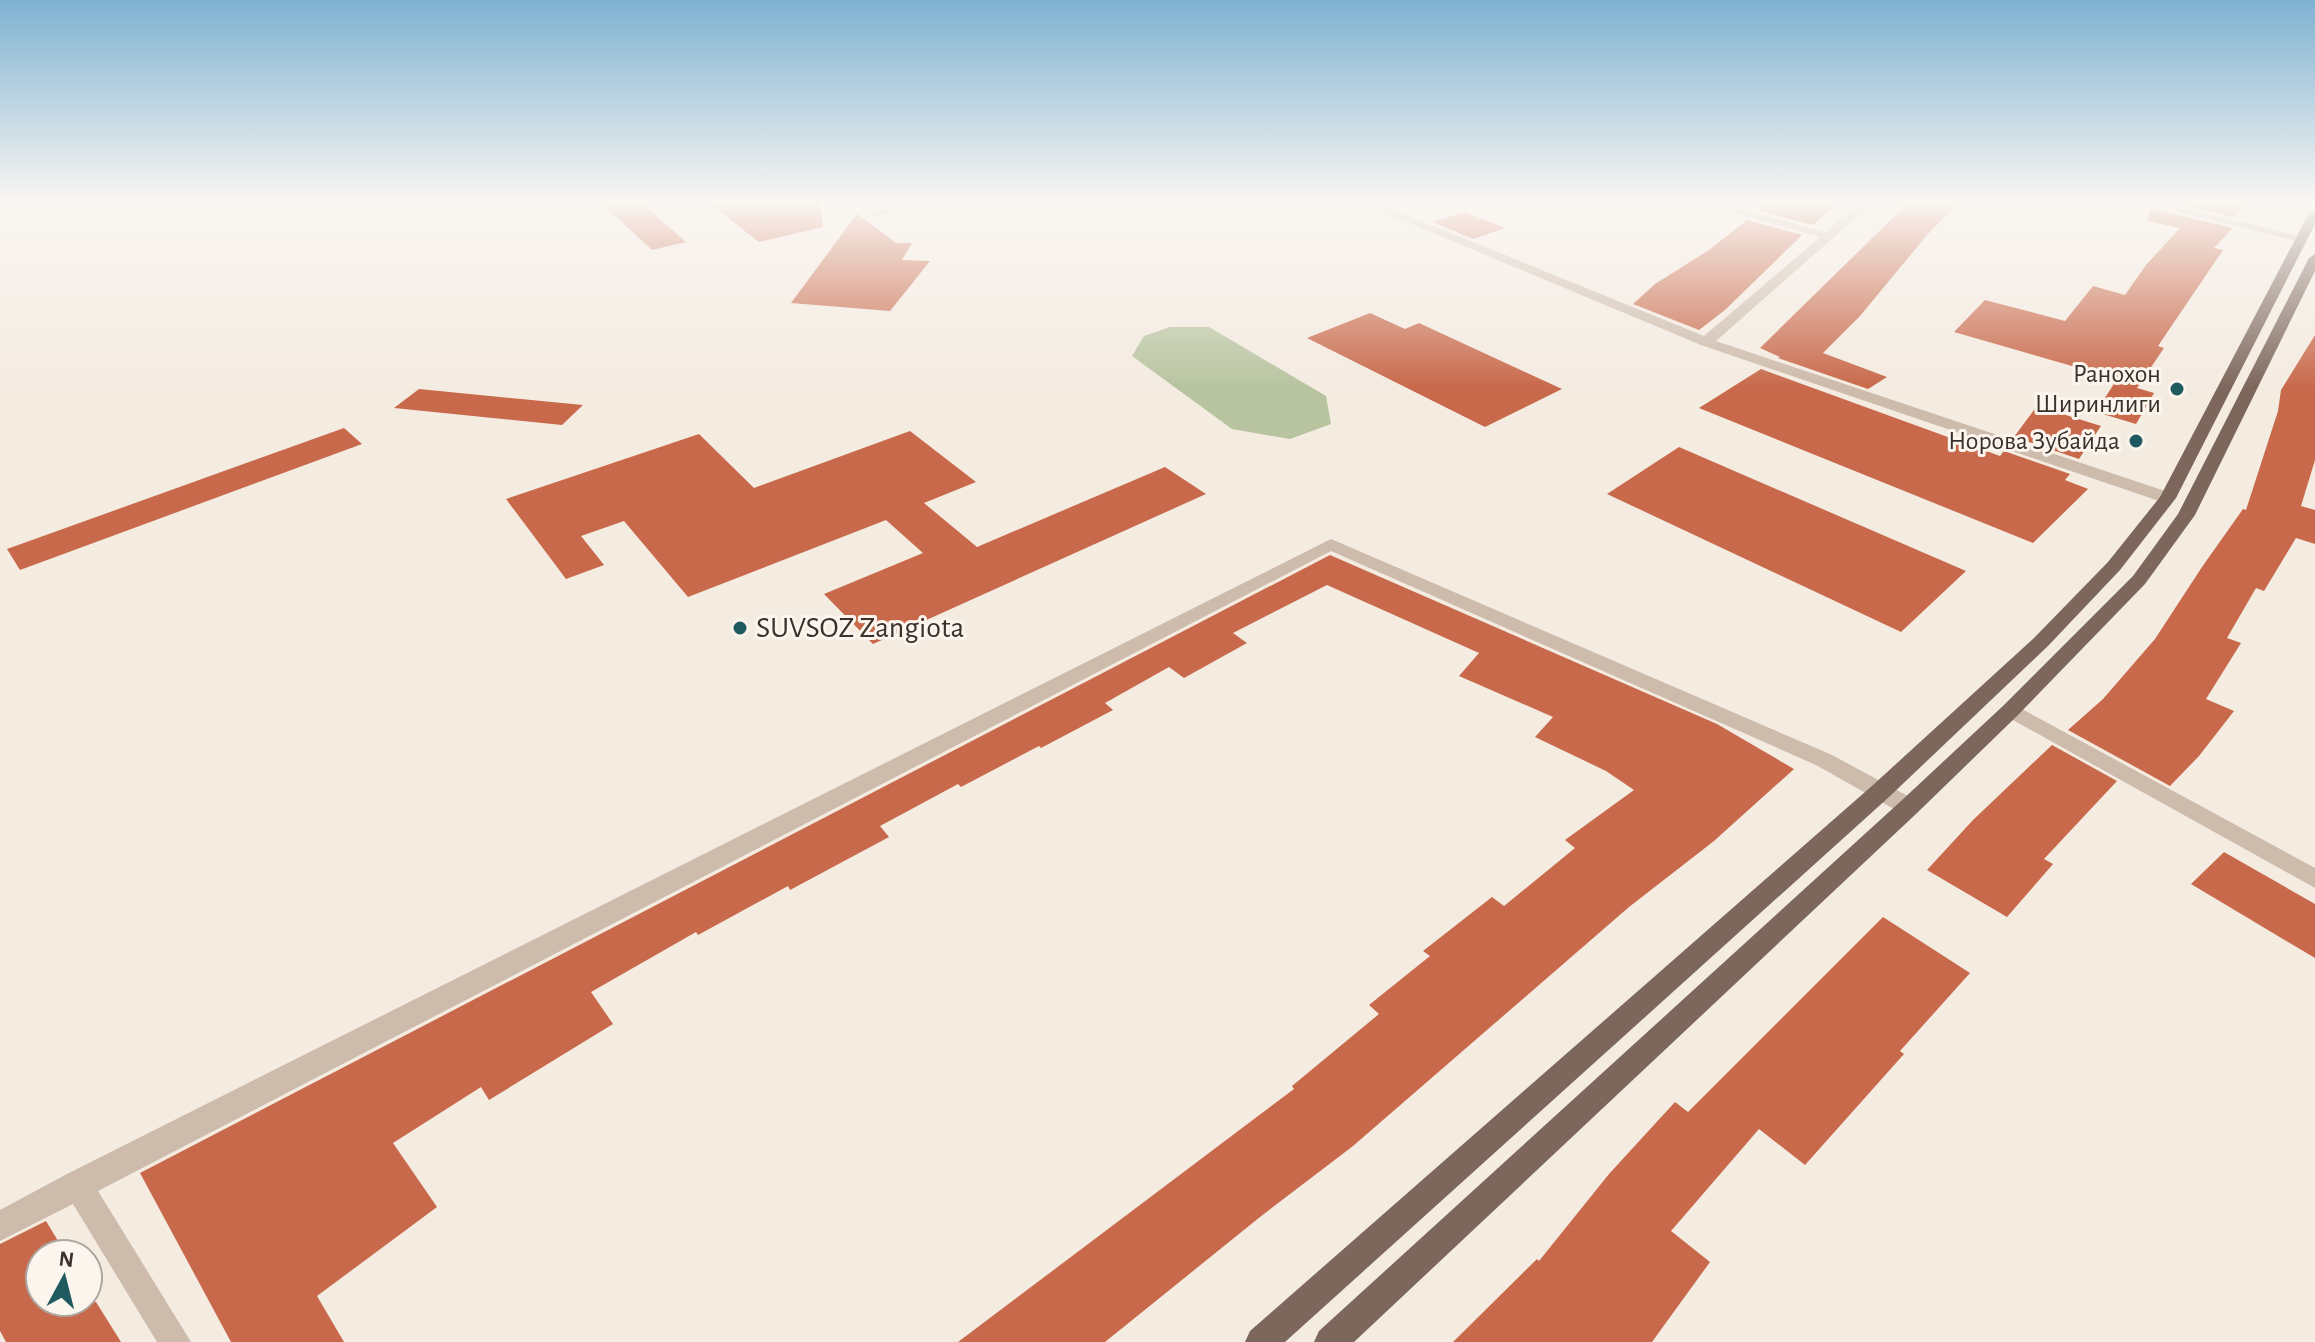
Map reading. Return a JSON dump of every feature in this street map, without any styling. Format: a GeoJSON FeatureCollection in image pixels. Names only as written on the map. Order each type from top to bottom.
{"type":"FeatureCollection","features":[{"type":"Feature","properties":{"kind":"main road"},"geometry":{"type":"LineString","coordinates":[[1261,1342],[1881,791],[2041,642],[2114,566],[2168,498],[2288,263]]}},
{"type":"Feature","properties":{"kind":"main road"},"geometry":{"type":"LineString","coordinates":[[1330,1342],[1909,807],[2011,710],[2139,580],[2186,515],[2313,263]]}},
{"type":"Feature","properties":{"kind":"street"},"geometry":{"type":"LineString","coordinates":[[1518,263],[1706,342],[2168,498]]}},
{"type":"Feature","properties":{"kind":"street"},"geometry":{"type":"LineString","coordinates":[[1706,342],[1798,263]]}},
{"type":"Feature","properties":{"kind":"street"},"geometry":{"type":"LineString","coordinates":[[0,1226],[1331,544],[1824,760],[1909,807]]}},
{"type":"Feature","properties":{"kind":"street"},"geometry":{"type":"LineString","coordinates":[[2011,710],[2315,879]]}},
{"type":"Feature","properties":{"kind":"street"},"geometry":{"type":"LineString","coordinates":[[77,1184],[175,1342]]}},
{"type":"Feature","properties":{"kind":"green space"},"geometry":{"type":"Polygon","coordinates":[[[1170,327],[1209,327],[1326,396],[1331,424],[1290,439],[1232,429],[1132,356],[1144,336],[1170,327]]]}},
{"type":"Feature","properties":{"kind":"building"},"geometry":{"type":"Polygon","coordinates":[[[821,263],[929,263],[890,311],[791,303],[821,263]]]}},
{"type":"Feature","properties":{"kind":"building"},"geometry":{"type":"Polygon","coordinates":[[[1689,263],[1774,263],[1725,310],[1699,330],[1633,304],[1655,284],[1689,263]]]}},
{"type":"Feature","properties":{"kind":"building"},"geometry":{"type":"Polygon","coordinates":[[[1847,263],[1904,263],[1860,316],[1823,353],[1887,377],[1868,389],[1778,358],[1760,348],[1847,263]]]}},
{"type":"Feature","properties":{"kind":"building"},"geometry":{"type":"Polygon","coordinates":[[[2214,263],[2158,346],[2164,348],[2137,388],[2154,393],[2136,424],[2096,412],[2117,379],[1954,332],[1985,300],[2065,321],[2093,286],[2125,295],[2146,265],[2214,263]]]}},
{"type":"Feature","properties":{"kind":"building"},"geometry":{"type":"Polygon","coordinates":[[[1370,313],[1405,329],[1419,323],[1562,389],[1485,427],[1307,338],[1370,313]]]}},
{"type":"Feature","properties":{"kind":"building"},"geometry":{"type":"Polygon","coordinates":[[[2315,335],[2315,460],[2301,506],[2315,510],[2315,544],[2296,538],[2264,591],[2256,588],[2227,638],[2241,643],[2206,699],[2234,711],[2199,756],[2170,786],[2068,730],[2103,699],[2155,639],[2202,567],[2243,509],[2246,510],[2278,411],[2281,390],[2315,335]]]}},
{"type":"Feature","properties":{"kind":"building"},"geometry":{"type":"Polygon","coordinates":[[[1761,369],[2000,456],[2004,451],[2070,474],[2065,480],[2088,489],[2033,543],[1699,408],[1761,369]]]}},
{"type":"Feature","properties":{"kind":"building"},"geometry":{"type":"Polygon","coordinates":[[[419,389],[583,405],[562,425],[394,408],[419,389]]]}},
{"type":"Feature","properties":{"kind":"building"},"geometry":{"type":"Polygon","coordinates":[[[2037,406],[2101,426],[2079,459],[2014,437],[2037,406]]]}},
{"type":"Feature","properties":{"kind":"building"},"geometry":{"type":"Polygon","coordinates":[[[344,428],[362,444],[20,570],[7,549],[344,428]]]}},
{"type":"Feature","properties":{"kind":"building"},"geometry":{"type":"Polygon","coordinates":[[[910,431],[976,482],[924,503],[977,547],[1165,467],[1206,494],[873,644],[824,594],[923,553],[886,520],[688,597],[624,521],[581,536],[604,565],[566,579],[506,499],[699,434],[754,488],[910,431]]]}},
{"type":"Feature","properties":{"kind":"building"},"geometry":{"type":"Polygon","coordinates":[[[1679,447],[1966,571],[1901,632],[1607,494],[1679,447]]]}},
{"type":"Feature","properties":{"kind":"building"},"geometry":{"type":"Polygon","coordinates":[[[1330,555],[1717,724],[1794,769],[1714,841],[1629,907],[1353,1146],[1105,1342],[958,1342],[1294,1089],[1292,1086],[1379,1014],[1369,1005],[1430,956],[1423,951],[1492,897],[1504,906],[1575,848],[1565,840],[1634,790],[1606,771],[1535,737],[1553,717],[1459,676],[1479,653],[1327,585],[1233,633],[1247,643],[1184,678],[1169,667],[1105,703],[1113,710],[961,787],[958,784],[880,826],[889,837],[790,890],[788,886],[698,935],[696,932],[591,992],[613,1024],[489,1100],[481,1087],[393,1143],[437,1207],[317,1296],[344,1342],[231,1342],[140,1173],[1330,555]]]}},
{"type":"Feature","properties":{"kind":"building"},"geometry":{"type":"Polygon","coordinates":[[[2052,745],[2117,781],[2044,859],[2053,864],[2007,917],[1927,870],[1973,820],[2052,745]]]}},
{"type":"Feature","properties":{"kind":"building"},"geometry":{"type":"Polygon","coordinates":[[[2224,852],[2315,904],[2315,958],[2191,884],[2224,852]]]}},
{"type":"Feature","properties":{"kind":"building"},"geometry":{"type":"Polygon","coordinates":[[[1883,917],[1970,973],[1900,1051],[1904,1054],[1805,1165],[1759,1129],[1671,1231],[1710,1262],[1652,1342],[1453,1342],[1537,1259],[1539,1261],[1609,1174],[1675,1102],[1688,1112],[1883,917]]]}},
{"type":"Feature","properties":{"kind":"building"},"geometry":{"type":"Polygon","coordinates":[[[46,1221],[56,1238],[24,1238],[24,1318],[104,1318],[104,1315],[121,1342],[6,1342],[0,1331],[0,1244],[46,1221]]]}},
{"type":"Feature","properties":{"kind":"place","name":"Ранохон Ширинлиги"},"geometry":{"type":"Point","coordinates":[2177,389]}},
{"type":"Feature","properties":{"kind":"place","name":"Норова Зубайда"},"geometry":{"type":"Point","coordinates":[2136,441]}},
{"type":"Feature","properties":{"kind":"place","name":"SUVSOZ Zangiota"},"geometry":{"type":"Point","coordinates":[740,628]}}]}
